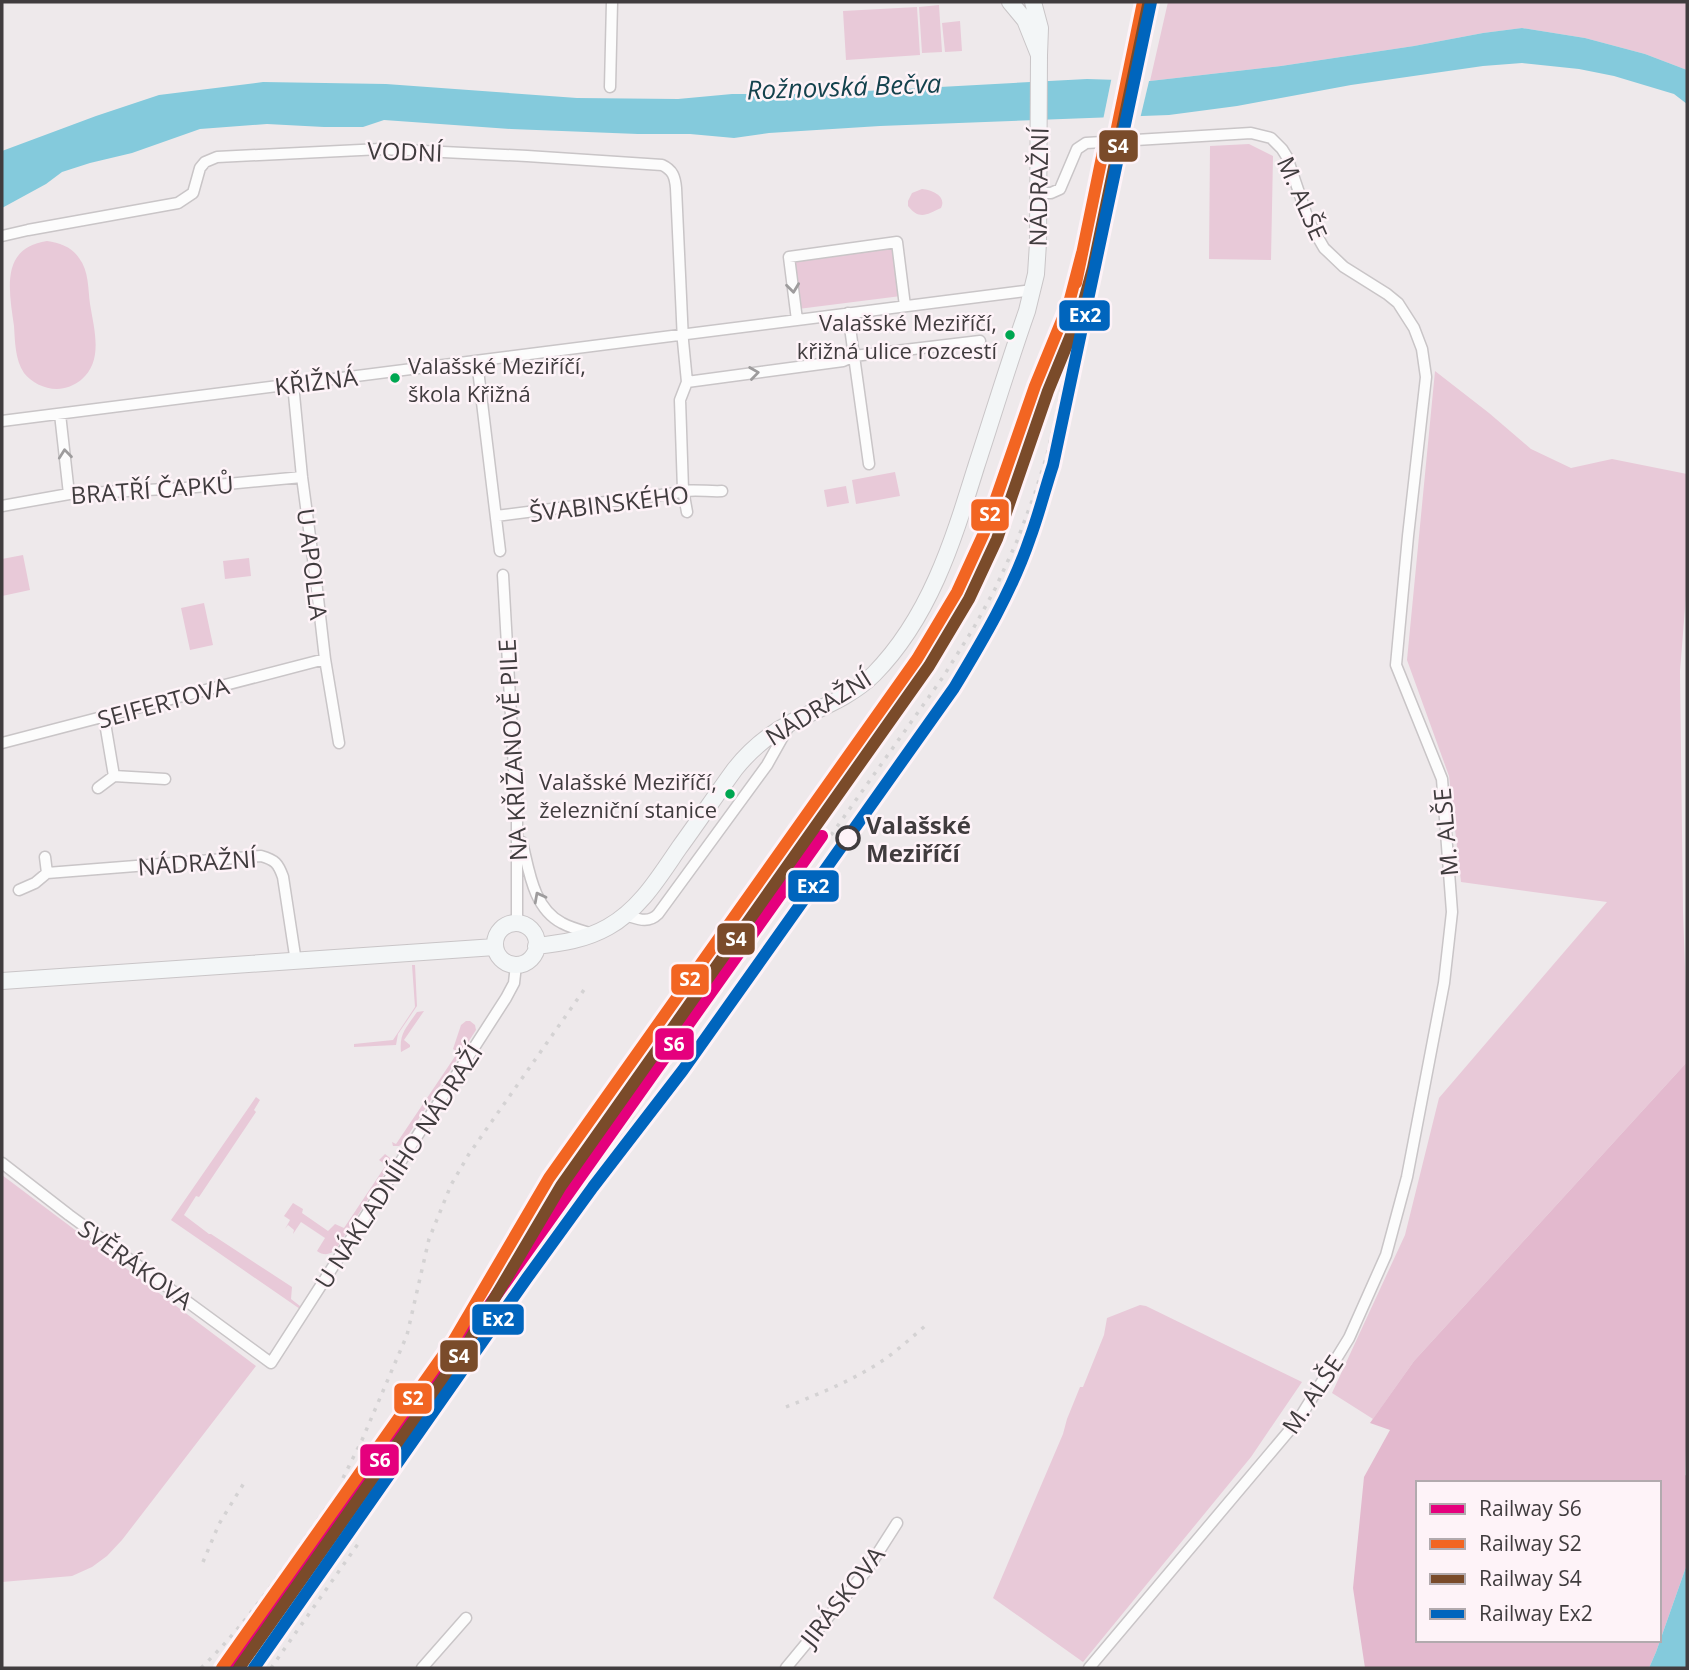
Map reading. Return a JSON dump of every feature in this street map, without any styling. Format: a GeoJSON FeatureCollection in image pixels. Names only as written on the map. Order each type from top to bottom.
{"type":"FeatureCollection","features":[{"type":"Feature","properties":{"kind":"main road","name":"NÁDRAŽNÍ"},"geometry":{"type":"LineString","coordinates":[[1010,2],[1025,20],[1040,60]]}},
{"type":"Feature","properties":{"kind":"main road","name":"NÁDRAŽNÍ"},"geometry":{"type":"LineString","coordinates":[[536,946],[567,943],[593,934],[625,915],[651,888],[741,762],[762,741],[847,695],[873,676],[917,619],[934,588],[951,545],[1033,289],[1037,261],[1040,28],[1033,2]]}},
{"type":"Feature","properties":{"kind":"main road"},"geometry":{"type":"LineString","coordinates":[[517,924],[531,931],[536,946],[531,958],[516,965],[502,960],[495,947],[499,932],[509,925],[517,924]]}},
{"type":"Feature","properties":{"kind":"main road"},"geometry":{"type":"LineString","coordinates":[[2,981],[495,947]]}},
{"type":"Feature","properties":{"kind":"street"},"geometry":{"type":"LineString","coordinates":[[610,87],[612,2]]}},
{"type":"Feature","properties":{"kind":"street","name":"M. ALŠE"},"geometry":{"type":"LineString","coordinates":[[1038,193],[1051,193],[1060,188],[1077,149],[1086,143],[1251,132],[1259,134],[1277,143],[1287,158],[1304,210],[1324,248],[1344,267],[1387,293],[1407,315],[1422,349],[1426,377],[1396,665],[1442,779],[1452,912],[1444,983],[1405,1189],[1386,1255],[1349,1338],[1299,1419],[1089,1668]]}},
{"type":"Feature","properties":{"kind":"street","name":"VODNÍ"},"geometry":{"type":"LineString","coordinates":[[2,236],[178,203],[192,193],[200,168],[205,162],[217,157],[382,149],[655,164],[667,168],[675,180],[682,334],[687,382],[680,400],[683,490],[687,512]]}},
{"type":"Feature","properties":{"kind":"street"},"geometry":{"type":"LineString","coordinates":[[797,320],[789,257],[897,242],[905,306]]}},
{"type":"Feature","properties":{"kind":"street","name":"KŘIŽNÁ"},"geometry":{"type":"LineString","coordinates":[[2,421],[1033,289]]}},
{"type":"Feature","properties":{"kind":"street"},"geometry":{"type":"LineString","coordinates":[[848,313],[870,464]]}},
{"type":"Feature","properties":{"kind":"street"},"geometry":{"type":"LineString","coordinates":[[687,382],[844,361],[854,356],[980,341]]}},
{"type":"Feature","properties":{"kind":"street","name":"ŠVABINSKÉHO"},"geometry":{"type":"LineString","coordinates":[[477,361],[474,388],[500,551]]}},
{"type":"Feature","properties":{"kind":"street","name":"U APOLLA"},"geometry":{"type":"LineString","coordinates":[[293,384],[325,659],[339,743]]}},
{"type":"Feature","properties":{"kind":"street"},"geometry":{"type":"LineString","coordinates":[[60,414],[69,494]]}},
{"type":"Feature","properties":{"kind":"street","name":"BRATŘÍ ČAPKŮ"},"geometry":{"type":"LineString","coordinates":[[2,506],[69,494],[185,488],[302,477]]}},
{"type":"Feature","properties":{"kind":"street","name":"ŠVABINSKÉHO"},"geometry":{"type":"LineString","coordinates":[[496,516],[683,490],[722,491]]}},
{"type":"Feature","properties":{"kind":"street","name":"NA KŘIŽANOVĚ PILE"},"geometry":{"type":"LineString","coordinates":[[503,575],[517,822],[517,924]]}},
{"type":"Feature","properties":{"kind":"street","name":"SEIFERTOVA"},"geometry":{"type":"LineString","coordinates":[[2,743],[325,659]]}},
{"type":"Feature","properties":{"kind":"street"},"geometry":{"type":"LineString","coordinates":[[104,717],[114,776]]}},
{"type":"Feature","properties":{"kind":"street"},"geometry":{"type":"LineString","coordinates":[[625,915],[647,921],[658,914],[767,765],[791,723]]}},
{"type":"Feature","properties":{"kind":"street"},"geometry":{"type":"LineString","coordinates":[[98,788],[114,776],[165,779]]}},
{"type":"Feature","properties":{"kind":"street"},"geometry":{"type":"LineString","coordinates":[[517,822],[533,884],[545,909],[562,923],[593,934]]}},
{"type":"Feature","properties":{"kind":"street","name":"NÁDRAŽNÍ"},"geometry":{"type":"LineString","coordinates":[[19,890],[35,883],[47,873],[261,856],[278,864],[283,877],[296,962]]}},
{"type":"Feature","properties":{"kind":"street"},"geometry":{"type":"LineString","coordinates":[[45,857],[47,873]]}},
{"type":"Feature","properties":{"kind":"street","name":"U NÁKLADNÍHO NÁDRAŽÍ"},"geometry":{"type":"LineString","coordinates":[[271,1363],[506,998],[514,983],[516,965]]}},
{"type":"Feature","properties":{"kind":"street","name":"SVĚRÁKOVA"},"geometry":{"type":"LineString","coordinates":[[2,1163],[271,1363]]}},
{"type":"Feature","properties":{"kind":"street","name":"JIRÁSKOVA"},"geometry":{"type":"LineString","coordinates":[[786,1668],[867,1570],[897,1523]]}},
{"type":"Feature","properties":{"kind":"street"},"geometry":{"type":"LineString","coordinates":[[422,1668],[467,1618]]}},
{"type":"Feature","properties":{"kind":"shaded area"},"geometry":{"type":"Polygon","coordinates":[[[1168,2],[1687,2],[1687,70],[1645,54],[1585,38],[1522,28],[1281,66],[1150,81],[1168,2]]]}},
{"type":"Feature","properties":{"kind":"shaded area"},"geometry":{"type":"Polygon","coordinates":[[[939,5],[942,52],[922,53],[919,7],[939,5]]]}},
{"type":"Feature","properties":{"kind":"shaded area"},"geometry":{"type":"Polygon","coordinates":[[[917,7],[920,55],[846,60],[843,11],[917,7]]]}},
{"type":"Feature","properties":{"kind":"shaded area"},"geometry":{"type":"Polygon","coordinates":[[[960,21],[962,51],[945,52],[942,23],[960,21]]]}},
{"type":"Feature","properties":{"kind":"shaded area"},"geometry":{"type":"Polygon","coordinates":[[[1249,144],[1273,156],[1271,260],[1209,259],[1210,146],[1249,144]]]}},
{"type":"Feature","properties":{"kind":"shaded area"},"geometry":{"type":"Polygon","coordinates":[[[922,189],[934,192],[940,197],[941,208],[924,215],[912,211],[908,201],[912,193],[922,189]]]}},
{"type":"Feature","properties":{"kind":"shaded area"},"geometry":{"type":"Polygon","coordinates":[[[47,241],[69,248],[85,269],[96,344],[93,364],[88,372],[76,384],[60,389],[38,384],[21,368],[16,350],[10,299],[11,273],[15,261],[21,252],[32,245],[47,241]]]}},
{"type":"Feature","properties":{"kind":"shaded area"},"geometry":{"type":"Polygon","coordinates":[[[894,245],[901,296],[798,309],[793,259],[894,245]]]}},
{"type":"Feature","properties":{"kind":"shaded area"},"geometry":{"type":"Polygon","coordinates":[[[1435,371],[1531,449],[1571,468],[1612,459],[1687,474],[1687,583],[1680,671],[1687,1062],[1414,1361],[1373,1419],[1332,1393],[1405,1235],[1439,1098],[1607,902],[1461,882],[1449,776],[1407,660],[1435,371]]]}},
{"type":"Feature","properties":{"kind":"shaded area"},"geometry":{"type":"Polygon","coordinates":[[[895,472],[900,496],[856,504],[852,480],[895,472]]]}},
{"type":"Feature","properties":{"kind":"shaded area"},"geometry":{"type":"Polygon","coordinates":[[[846,486],[849,503],[827,507],[824,490],[846,486]]]}},
{"type":"Feature","properties":{"kind":"shaded area"},"geometry":{"type":"Polygon","coordinates":[[[23,555],[30,590],[2,596],[2,559],[23,555]]]}},
{"type":"Feature","properties":{"kind":"shaded area"},"geometry":{"type":"Polygon","coordinates":[[[249,558],[251,576],[225,579],[223,561],[249,558]]]}},
{"type":"Feature","properties":{"kind":"shaded area"},"geometry":{"type":"Polygon","coordinates":[[[204,603],[213,645],[190,650],[181,608],[204,603]]]}},
{"type":"Feature","properties":{"kind":"shaded area"},"geometry":{"type":"Polygon","coordinates":[[[412,965],[415,965],[417,1006],[398,1034],[396,1045],[354,1047],[354,1044],[393,1040],[415,1007],[412,965]]]}},
{"type":"Feature","properties":{"kind":"shaded area"},"geometry":{"type":"Polygon","coordinates":[[[424,1011],[404,1040],[410,1047],[401,1052],[404,1030],[417,1012],[424,1011]]]}},
{"type":"Feature","properties":{"kind":"shaded area"},"geometry":{"type":"Polygon","coordinates":[[[466,1021],[475,1025],[476,1030],[403,1143],[393,1146],[392,1142],[396,1144],[458,1052],[453,1049],[461,1025],[466,1021]]]}},
{"type":"Feature","properties":{"kind":"shaded area"},"geometry":{"type":"Polygon","coordinates":[[[1687,1062],[1687,1558],[1661,1638],[1661,1481],[1416,1481],[1416,1642],[1660,1642],[1649,1668],[1365,1668],[1353,1588],[1364,1477],[1390,1430],[1370,1423],[1414,1361],[1687,1062]]]}},
{"type":"Feature","properties":{"kind":"shaded area"},"geometry":{"type":"Polygon","coordinates":[[[256,1097],[260,1100],[254,1110],[256,1112],[184,1215],[292,1287],[291,1299],[300,1309],[171,1220],[256,1097]]]}},
{"type":"Feature","properties":{"kind":"shaded area"},"geometry":{"type":"Polygon","coordinates":[[[385,1154],[390,1158],[390,1165],[334,1251],[325,1254],[317,1251],[325,1238],[301,1222],[293,1234],[294,1230],[288,1225],[285,1229],[290,1220],[284,1216],[293,1203],[303,1209],[302,1213],[328,1231],[335,1224],[344,1228],[386,1165],[379,1160],[385,1154]]]}},
{"type":"Feature","properties":{"kind":"shaded area"},"geometry":{"type":"Polygon","coordinates":[[[2,1175],[256,1366],[122,1540],[92,1567],[72,1576],[2,1582],[2,1175]]]}},
{"type":"Feature","properties":{"kind":"shaded area"},"geometry":{"type":"Polygon","coordinates":[[[1140,1305],[1302,1382],[1251,1457],[1083,1662],[993,1598],[1063,1434],[1080,1387],[1083,1387],[1104,1335],[1107,1318],[1140,1305]]]}},
{"type":"Feature","properties":{"kind":"water"},"geometry":{"type":"Polygon","coordinates":[[[1522,28],[1585,38],[1645,54],[1687,70],[1687,104],[1674,94],[1614,76],[1522,63],[1351,85],[1237,106],[1169,115],[880,126],[769,133],[734,138],[690,134],[511,129],[384,120],[363,127],[267,124],[200,129],[132,153],[90,163],[62,172],[2,208],[2,151],[159,95],[263,82],[386,84],[577,98],[678,99],[732,94],[811,94],[1087,79],[1150,81],[1281,66],[1522,28]]]}},
{"type":"Feature","properties":{"kind":"water"},"geometry":{"type":"Polygon","coordinates":[[[1687,1558],[1687,1668],[1649,1668],[1661,1642],[1687,1558]]]}},
{"type":"Feature","properties":{"kind":"pier"},"geometry":{"type":"Polygon","coordinates":[[[1112,76],[1150,77],[1140,119],[1103,120],[1112,76]]]}},
{"type":"Feature","properties":{"kind":"railway"},"geometry":{"type":"LineString","coordinates":[[245,1668],[282,1611],[943,677],[973,629],[1017,541],[1047,455],[1112,152]]}},
{"type":"Feature","properties":{"kind":"railway"},"geometry":{"type":"LineString","coordinates":[[496,1293],[541,1217],[671,1034],[724,946],[944,631],[980,565],[1001,512],[1065,314]]}},
{"type":"Feature","properties":{"kind":"railway"},"geometry":{"type":"LineString","coordinates":[[343,1478],[407,1335],[429,1239],[451,1185],[469,1154],[586,987]]}},
{"type":"Feature","properties":{"kind":"railway"},"geometry":{"type":"LineString","coordinates":[[786,1407],[835,1387],[871,1368],[925,1326]]}},
{"type":"Feature","properties":{"kind":"railway"},"geometry":{"type":"LineString","coordinates":[[203,1562],[219,1524],[244,1483]]}},
{"type":"Feature","properties":{"kind":"railway"},"geometry":{"type":"LineString","coordinates":[[201,1668],[253,1610],[329,1504]]}},
{"type":"Feature","properties":{"kind":"railway"},"geometry":{"type":"LineString","coordinates":[[271,1668],[358,1544]]}},
{"type":"Feature","properties":{"kind":"rail line","name":"S2"},"geometry":{"type":"LineString","coordinates":[[1112,152],[1143,2]]}},
{"type":"Feature","properties":{"kind":"rail line","name":"Ex2"},"geometry":{"type":"LineString","coordinates":[[254,1668],[527,1278],[683,1070],[954,688],[996,615],[1023,558],[1053,465],[1151,2]]}},
{"type":"Feature","properties":{"kind":"rail line","name":"S4"},"geometry":{"type":"LineString","coordinates":[[1089,287],[1148,5]]}},
{"type":"Feature","properties":{"kind":"rail line","name":"S2"},"geometry":{"type":"LineString","coordinates":[[1076,283],[1103,152]]}},
{"type":"Feature","properties":{"kind":"rail line","name":"S2"},"geometry":{"type":"LineString","coordinates":[[222,1668],[454,1340],[549,1178],[917,659],[957,592],[984,533],[1035,386],[1069,303],[1082,253]]}},
{"type":"Feature","properties":{"kind":"rail line","name":"S4"},"geometry":{"type":"LineString","coordinates":[[239,1668],[465,1348],[561,1186],[929,666],[969,599],[997,539],[1048,391],[1082,308],[1096,257]]}},
{"type":"Feature","properties":{"kind":"rail line","name":"S6"},"geometry":{"type":"LineString","coordinates":[[232,1668],[822,836]]}},
{"type":"Feature","properties":{"kind":"place","name":"Valašské Meziříčí, křižná ulice rozcestí"},"geometry":{"type":"Point","coordinates":[1010,335]}},
{"type":"Feature","properties":{"kind":"place","name":"Valašské Meziříčí, škola Křižná"},"geometry":{"type":"Point","coordinates":[395,378]}},
{"type":"Feature","properties":{"kind":"place","name":"Valašské Meziříčí, železniční stanice"},"geometry":{"type":"Point","coordinates":[730,794]}},
{"type":"Feature","properties":{"kind":"place","name":"Valašské Meziříčí"},"geometry":{"type":"Point","coordinates":[848,838]}},
{"type":"Feature","properties":{"kind":"water label","name":"Rožnovská Bečva"},"geometry":{"type":"Point","coordinates":[844,86]}}]}
